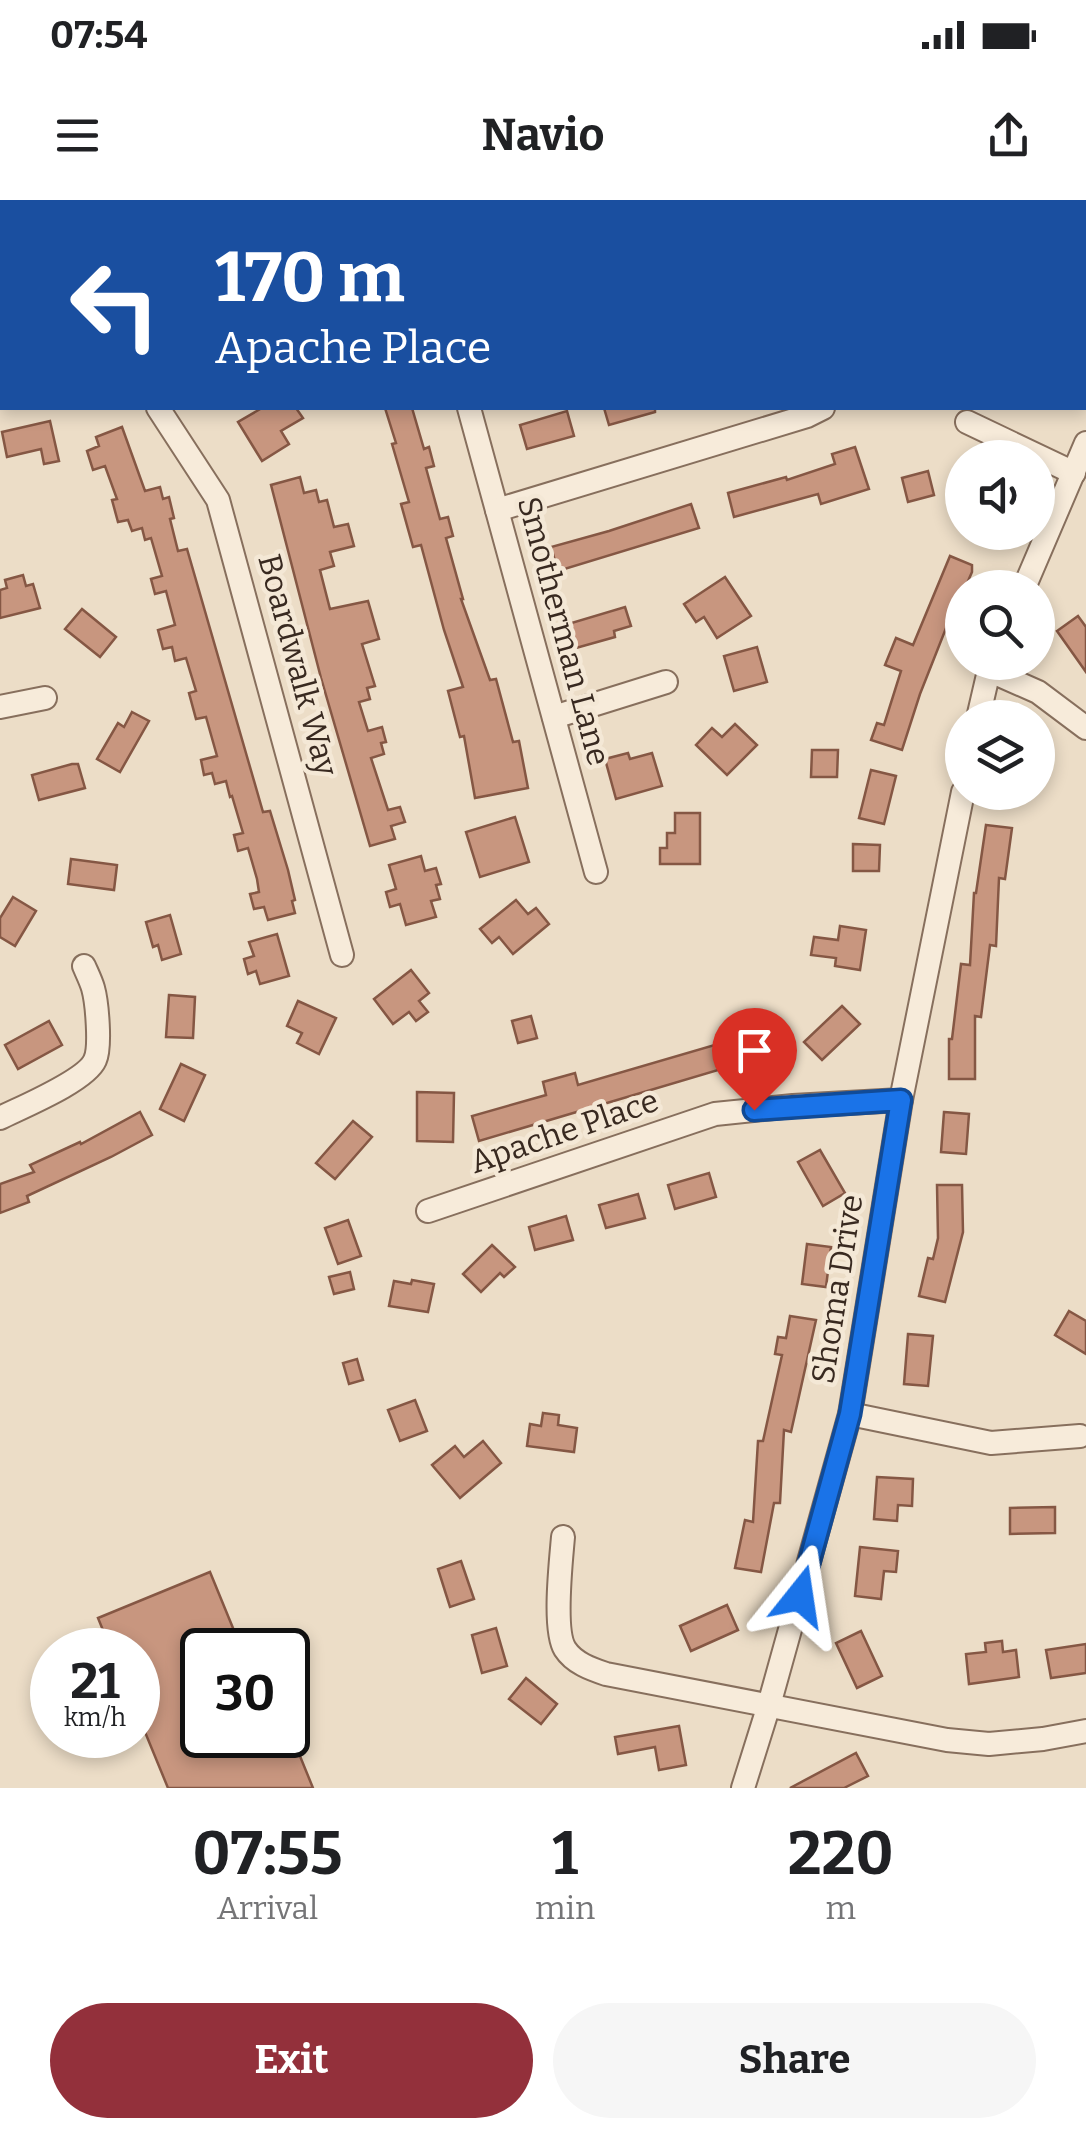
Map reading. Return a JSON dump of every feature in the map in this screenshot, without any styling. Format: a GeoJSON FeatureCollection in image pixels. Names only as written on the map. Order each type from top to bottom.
{"type":"FeatureCollection","features":[{"type":"Feature","properties":{"kind":"street","name":"Boardwalk Way"},"geometry":{"type":"LineString","coordinates":[[159,410],[218,500],[342,954]]}},
{"type":"Feature","properties":{"kind":"street","name":"Smotherman Lane"},"geometry":{"type":"LineString","coordinates":[[470,410],[596,872]]}},
{"type":"Feature","properties":{"kind":"street"},"geometry":{"type":"LineString","coordinates":[[497,510],[819,410]]}},
{"type":"Feature","properties":{"kind":"street"},"geometry":{"type":"LineString","coordinates":[[966,422],[1074,474]]}},
{"type":"Feature","properties":{"kind":"street"},"geometry":{"type":"LineString","coordinates":[[1032,570],[1086,442]]}},
{"type":"Feature","properties":{"kind":"street"},"geometry":{"type":"LineString","coordinates":[[1015,680],[1086,728]]}},
{"type":"Feature","properties":{"kind":"street"},"geometry":{"type":"LineString","coordinates":[[554,717],[666,682]]}},
{"type":"Feature","properties":{"kind":"street"},"geometry":{"type":"LineString","coordinates":[[0,707],[45,698]]}},
{"type":"Feature","properties":{"kind":"street","name":"Shoma Drive"},"geometry":{"type":"LineString","coordinates":[[743,1788],[850,1414],[901,1100],[959,810]]}},
{"type":"Feature","properties":{"kind":"street"},"geometry":{"type":"LineString","coordinates":[[0,1118],[65,1086],[96,1060],[94,991],[84,966]]}},
{"type":"Feature","properties":{"kind":"street","name":"Apache Place"},"geometry":{"type":"LineString","coordinates":[[428,1211],[715,1114],[901,1100]]}},
{"type":"Feature","properties":{"kind":"street"},"geometry":{"type":"LineString","coordinates":[[850,1414],[991,1443],[1080,1436]]}},
{"type":"Feature","properties":{"kind":"street"},"geometry":{"type":"LineString","coordinates":[[563,1537],[563,1645],[586,1667],[947,1740],[989,1744],[1086,1731]]}},
{"type":"Feature","properties":{"kind":"building"},"geometry":{"type":"Polygon","coordinates":[[[259,410],[297,410],[303,418],[281,431],[289,444],[262,461],[238,422],[259,410]]]}},
{"type":"Feature","properties":{"kind":"building"},"geometry":{"type":"Polygon","coordinates":[[[386,410],[413,410],[424,449],[429,447],[434,466],[426,468],[440,519],[448,517],[453,536],[446,538],[461,599],[490,680],[496,679],[513,742],[519,741],[528,788],[475,798],[464,736],[460,737],[448,691],[463,687],[421,545],[413,547],[401,504],[409,502],[392,444],[396,443],[386,410]]]}},
{"type":"Feature","properties":{"kind":"building"},"geometry":{"type":"Polygon","coordinates":[[[605,410],[655,410],[655,412],[609,425],[605,410]]]}},
{"type":"Feature","properties":{"kind":"building"},"geometry":{"type":"Polygon","coordinates":[[[567,411],[574,436],[527,449],[520,425],[567,411]]]}},
{"type":"Feature","properties":{"kind":"building"},"geometry":{"type":"Polygon","coordinates":[[[50,421],[59,461],[44,464],[41,449],[7,457],[2,432],[50,421]]]}},
{"type":"Feature","properties":{"kind":"building"},"geometry":{"type":"Polygon","coordinates":[[[122,427],[145,491],[160,487],[163,499],[169,497],[178,551],[187,549],[263,812],[270,811],[288,870],[295,913],[268,920],[264,907],[254,909],[250,894],[259,892],[257,879],[248,848],[238,851],[234,835],[243,833],[232,796],[226,781],[215,784],[212,773],[204,775],[201,760],[217,756],[206,717],[196,719],[189,693],[196,691],[186,658],[175,661],[172,647],[163,649],[158,630],[175,625],[166,591],[155,594],[151,579],[162,576],[151,538],[145,540],[142,528],[132,531],[128,520],[118,522],[112,500],[117,499],[105,466],[93,470],[87,451],[99,446],[96,437],[122,427]]]}},
{"type":"Feature","properties":{"kind":"building"},"geometry":{"type":"Polygon","coordinates":[[[855,447],[869,489],[821,504],[818,494],[734,517],[728,493],[835,464],[832,454],[855,447]]]}},
{"type":"Feature","properties":{"kind":"building"},"geometry":{"type":"Polygon","coordinates":[[[928,471],[934,495],[908,502],[902,478],[928,471]]]}},
{"type":"Feature","properties":{"kind":"building"},"geometry":{"type":"Polygon","coordinates":[[[300,477],[304,493],[316,490],[319,502],[327,500],[334,527],[348,524],[354,546],[330,552],[334,566],[320,570],[330,609],[368,601],[379,639],[362,644],[375,686],[367,688],[370,699],[359,702],[368,731],[382,727],[384,754],[371,758],[388,810],[400,807],[405,822],[391,826],[395,839],[370,846],[271,485],[300,477]]]}},
{"type":"Feature","properties":{"kind":"building"},"geometry":{"type":"Polygon","coordinates":[[[691,504],[699,528],[558,571],[551,547],[691,504]]]}},
{"type":"Feature","properties":{"kind":"building"},"geometry":{"type":"Polygon","coordinates":[[[950,556],[972,565],[972,570],[945,570],[945,631],[902,750],[871,740],[877,723],[884,725],[901,671],[885,665],[896,638],[913,645],[950,556]]]}},
{"type":"Feature","properties":{"kind":"building"},"geometry":{"type":"Polygon","coordinates":[[[23,575],[26,586],[33,584],[40,608],[0,618],[0,590],[7,588],[5,580],[23,575]]]}},
{"type":"Feature","properties":{"kind":"building"},"geometry":{"type":"Polygon","coordinates":[[[725,577],[751,616],[717,638],[704,617],[696,622],[684,604],[725,577]]]}},
{"type":"Feature","properties":{"kind":"building"},"geometry":{"type":"Polygon","coordinates":[[[625,607],[631,626],[614,631],[615,637],[576,648],[568,624],[625,607]]]}},
{"type":"Feature","properties":{"kind":"building"},"geometry":{"type":"Polygon","coordinates":[[[82,609],[116,637],[100,657],[65,629],[82,609]]]}},
{"type":"Feature","properties":{"kind":"building"},"geometry":{"type":"Polygon","coordinates":[[[1078,616],[1086,627],[1086,672],[1057,631],[1078,616]]]}},
{"type":"Feature","properties":{"kind":"building"},"geometry":{"type":"Polygon","coordinates":[[[757,647],[767,682],[734,691],[724,656],[757,647]]]}},
{"type":"Feature","properties":{"kind":"building"},"geometry":{"type":"Polygon","coordinates":[[[132,712],[149,721],[120,772],[97,759],[118,723],[124,727],[132,712]]]}},
{"type":"Feature","properties":{"kind":"building"},"geometry":{"type":"Polygon","coordinates":[[[735,724],[757,745],[727,775],[696,745],[712,728],[722,737],[735,724]]]}},
{"type":"Feature","properties":{"kind":"building"},"geometry":{"type":"Polygon","coordinates":[[[812,750],[838,750],[837,777],[811,777],[812,750]]]}},
{"type":"Feature","properties":{"kind":"building"},"geometry":{"type":"Polygon","coordinates":[[[628,753],[630,759],[652,753],[662,786],[616,799],[605,759],[628,753]]]}},
{"type":"Feature","properties":{"kind":"building"},"geometry":{"type":"Polygon","coordinates":[[[78,764],[85,788],[39,800],[32,775],[78,764]]]}},
{"type":"Feature","properties":{"kind":"building"},"geometry":{"type":"Polygon","coordinates":[[[871,770],[896,776],[884,824],[859,818],[871,770]]]}},
{"type":"Feature","properties":{"kind":"building"},"geometry":{"type":"Polygon","coordinates":[[[675,813],[700,813],[700,864],[660,864],[660,848],[667,848],[667,833],[675,833],[675,813]]]}},
{"type":"Feature","properties":{"kind":"building"},"geometry":{"type":"Polygon","coordinates":[[[515,817],[529,862],[480,877],[466,832],[515,817]]]}},
{"type":"Feature","properties":{"kind":"building"},"geometry":{"type":"Polygon","coordinates":[[[986,825],[1012,828],[1005,879],[999,878],[996,946],[990,945],[981,1017],[975,1016],[975,1079],[949,1079],[949,1039],[961,964],[970,965],[974,893],[986,825]]]}},
{"type":"Feature","properties":{"kind":"building"},"geometry":{"type":"Polygon","coordinates":[[[853,844],[880,845],[879,871],[853,871],[853,844]]]}},
{"type":"Feature","properties":{"kind":"building"},"geometry":{"type":"Polygon","coordinates":[[[421,856],[425,871],[436,868],[440,899],[431,901],[436,917],[406,925],[400,904],[390,907],[386,892],[396,889],[389,865],[421,856]]]}},
{"type":"Feature","properties":{"kind":"building"},"geometry":{"type":"Polygon","coordinates":[[[71,859],[117,865],[114,890],[68,884],[71,859]]]}},
{"type":"Feature","properties":{"kind":"building"},"geometry":{"type":"Polygon","coordinates":[[[13,897],[36,911],[15,946],[0,937],[0,918],[13,897]]]}},
{"type":"Feature","properties":{"kind":"building"},"geometry":{"type":"Polygon","coordinates":[[[516,900],[528,914],[536,908],[549,924],[513,954],[499,937],[492,943],[480,929],[516,900]]]}},
{"type":"Feature","properties":{"kind":"building"},"geometry":{"type":"Polygon","coordinates":[[[170,915],[181,954],[162,960],[158,945],[153,947],[146,922],[170,915]]]}},
{"type":"Feature","properties":{"kind":"building"},"geometry":{"type":"Polygon","coordinates":[[[840,926],[866,930],[860,970],[835,966],[836,958],[811,955],[814,937],[838,940],[840,926]]]}},
{"type":"Feature","properties":{"kind":"building"},"geometry":{"type":"Polygon","coordinates":[[[277,934],[289,976],[260,984],[256,971],[248,974],[244,959],[254,956],[249,942],[277,934]]]}},
{"type":"Feature","properties":{"kind":"building"},"geometry":{"type":"Polygon","coordinates":[[[411,970],[429,993],[419,1001],[428,1012],[416,1021],[409,1012],[393,1024],[374,999],[411,970]]]}},
{"type":"Feature","properties":{"kind":"building"},"geometry":{"type":"Polygon","coordinates":[[[169,995],[195,997],[193,1038],[166,1037],[169,995]]]}},
{"type":"Feature","properties":{"kind":"building"},"geometry":{"type":"Polygon","coordinates":[[[298,1001],[336,1018],[319,1054],[297,1043],[302,1033],[287,1026],[298,1001]]]}},
{"type":"Feature","properties":{"kind":"building"},"geometry":{"type":"Polygon","coordinates":[[[842,1006],[860,1024],[822,1060],[804,1042],[842,1006]]]}},
{"type":"Feature","properties":{"kind":"building"},"geometry":{"type":"Polygon","coordinates":[[[531,1016],[537,1038],[518,1043],[512,1021],[531,1016]]]}},
{"type":"Feature","properties":{"kind":"building"},"geometry":{"type":"Polygon","coordinates":[[[49,1021],[62,1045],[18,1069],[5,1045],[49,1021]]]}},
{"type":"Feature","properties":{"kind":"building"},"geometry":{"type":"Polygon","coordinates":[[[718,1044],[725,1068],[479,1141],[472,1116],[546,1095],[543,1082],[575,1073],[578,1085],[718,1044]]]}},
{"type":"Feature","properties":{"kind":"building"},"geometry":{"type":"Polygon","coordinates":[[[181,1064],[205,1075],[184,1121],[160,1109],[181,1064]]]}},
{"type":"Feature","properties":{"kind":"building"},"geometry":{"type":"Polygon","coordinates":[[[417,1092],[454,1093],[453,1142],[417,1141],[417,1092]]]}},
{"type":"Feature","properties":{"kind":"building"},"geometry":{"type":"Polygon","coordinates":[[[140,1112],[152,1135],[27,1196],[29,1202],[0,1213],[0,1184],[34,1172],[30,1165],[81,1144],[140,1112]]]}},
{"type":"Feature","properties":{"kind":"building"},"geometry":{"type":"Polygon","coordinates":[[[944,1112],[969,1114],[966,1154],[941,1152],[944,1112]]]}},
{"type":"Feature","properties":{"kind":"building"},"geometry":{"type":"Polygon","coordinates":[[[353,1121],[372,1137],[335,1179],[316,1163],[353,1121]]]}},
{"type":"Feature","properties":{"kind":"building"},"geometry":{"type":"Polygon","coordinates":[[[820,1150],[845,1193],[823,1206],[798,1162],[820,1150]]]}},
{"type":"Feature","properties":{"kind":"building"},"geometry":{"type":"Polygon","coordinates":[[[709,1173],[716,1197],[675,1209],[668,1185],[709,1173]]]}},
{"type":"Feature","properties":{"kind":"building"},"geometry":{"type":"Polygon","coordinates":[[[937,1185],[962,1185],[963,1232],[945,1302],[919,1296],[928,1258],[933,1259],[938,1238],[937,1185]]]}},
{"type":"Feature","properties":{"kind":"building"},"geometry":{"type":"Polygon","coordinates":[[[638,1194],[645,1218],[606,1228],[599,1205],[638,1194]]]}},
{"type":"Feature","properties":{"kind":"building"},"geometry":{"type":"Polygon","coordinates":[[[566,1216],[573,1240],[535,1250],[529,1227],[566,1216]]]}},
{"type":"Feature","properties":{"kind":"building"},"geometry":{"type":"Polygon","coordinates":[[[348,1220],[361,1256],[338,1264],[325,1228],[348,1220]]]}},
{"type":"Feature","properties":{"kind":"building"},"geometry":{"type":"Polygon","coordinates":[[[807,1244],[831,1247],[826,1287],[802,1284],[807,1244]]]}},
{"type":"Feature","properties":{"kind":"building"},"geometry":{"type":"Polygon","coordinates":[[[492,1245],[515,1267],[504,1277],[500,1273],[481,1292],[463,1274],[492,1245]]]}},
{"type":"Feature","properties":{"kind":"building"},"geometry":{"type":"Polygon","coordinates":[[[350,1272],[354,1289],[334,1294],[329,1277],[350,1272]]]}},
{"type":"Feature","properties":{"kind":"building"},"geometry":{"type":"Polygon","coordinates":[[[412,1280],[434,1284],[428,1312],[389,1306],[394,1281],[411,1284],[412,1280]]]}},
{"type":"Feature","properties":{"kind":"building"},"geometry":{"type":"Polygon","coordinates":[[[1069,1311],[1086,1321],[1086,1354],[1055,1335],[1069,1311]]]}},
{"type":"Feature","properties":{"kind":"building"},"geometry":{"type":"Polygon","coordinates":[[[790,1316],[816,1320],[791,1432],[784,1430],[780,1503],[774,1503],[761,1572],[735,1568],[745,1520],[753,1522],[758,1441],[763,1441],[782,1355],[775,1354],[778,1337],[786,1338],[790,1316]]]}},
{"type":"Feature","properties":{"kind":"building"},"geometry":{"type":"Polygon","coordinates":[[[908,1334],[933,1336],[928,1386],[904,1384],[908,1334]]]}},
{"type":"Feature","properties":{"kind":"building"},"geometry":{"type":"Polygon","coordinates":[[[357,1359],[363,1380],[349,1384],[343,1363],[357,1359]]]}},
{"type":"Feature","properties":{"kind":"building"},"geometry":{"type":"Polygon","coordinates":[[[415,1400],[427,1431],[400,1441],[388,1410],[415,1400]]]}},
{"type":"Feature","properties":{"kind":"building"},"geometry":{"type":"Polygon","coordinates":[[[543,1413],[559,1415],[558,1425],[577,1428],[574,1452],[527,1446],[530,1424],[541,1426],[543,1413]]]}},
{"type":"Feature","properties":{"kind":"building"},"geometry":{"type":"Polygon","coordinates":[[[483,1441],[501,1463],[460,1498],[432,1465],[455,1446],[464,1457],[483,1441]]]}},
{"type":"Feature","properties":{"kind":"building"},"geometry":{"type":"Polygon","coordinates":[[[877,1477],[913,1479],[912,1506],[898,1505],[897,1521],[874,1519],[877,1477]]]}},
{"type":"Feature","properties":{"kind":"building"},"geometry":{"type":"Polygon","coordinates":[[[1055,1507],[1055,1533],[1010,1534],[1010,1508],[1055,1507]]]}},
{"type":"Feature","properties":{"kind":"building"},"geometry":{"type":"Polygon","coordinates":[[[860,1547],[898,1551],[896,1572],[884,1571],[881,1599],[855,1596],[860,1547]]]}},
{"type":"Feature","properties":{"kind":"building"},"geometry":{"type":"Polygon","coordinates":[[[461,1561],[474,1599],[450,1607],[438,1569],[461,1561]]]}},
{"type":"Feature","properties":{"kind":"building"},"geometry":{"type":"Polygon","coordinates":[[[210,1572],[233,1628],[180,1628],[180,1758],[301,1758],[313,1788],[168,1788],[156,1758],[160,1758],[160,1628],[102,1628],[98,1618],[210,1572]]]}},
{"type":"Feature","properties":{"kind":"building"},"geometry":{"type":"Polygon","coordinates":[[[727,1605],[738,1630],[691,1651],[680,1626],[727,1605]]]}},
{"type":"Feature","properties":{"kind":"building"},"geometry":{"type":"Polygon","coordinates":[[[496,1628],[507,1666],[482,1673],[472,1635],[496,1628]]]}},
{"type":"Feature","properties":{"kind":"building"},"geometry":{"type":"Polygon","coordinates":[[[861,1631],[882,1676],[857,1688],[836,1643],[861,1631]]]}},
{"type":"Feature","properties":{"kind":"building"},"geometry":{"type":"Polygon","coordinates":[[[1002,1641],[1003,1652],[1016,1650],[1019,1677],[969,1684],[966,1654],[986,1652],[985,1643],[1002,1641]]]}},
{"type":"Feature","properties":{"kind":"building"},"geometry":{"type":"Polygon","coordinates":[[[1086,1644],[1086,1673],[1051,1678],[1046,1650],[1086,1644]]]}},
{"type":"Feature","properties":{"kind":"building"},"geometry":{"type":"Polygon","coordinates":[[[526,1678],[557,1704],[541,1724],[509,1699],[526,1678]]]}},
{"type":"Feature","properties":{"kind":"building"},"geometry":{"type":"Polygon","coordinates":[[[679,1726],[686,1765],[659,1770],[655,1747],[618,1754],[615,1737],[679,1726]]]}},
{"type":"Feature","properties":{"kind":"building"},"geometry":{"type":"Polygon","coordinates":[[[856,1753],[868,1776],[844,1788],[790,1788],[856,1753]]]}},
{"type":"Feature","properties":{"kind":"route"},"geometry":{"type":"LineString","coordinates":[[754,1110],[901,1100],[850,1414],[800,1596]]}}]}
